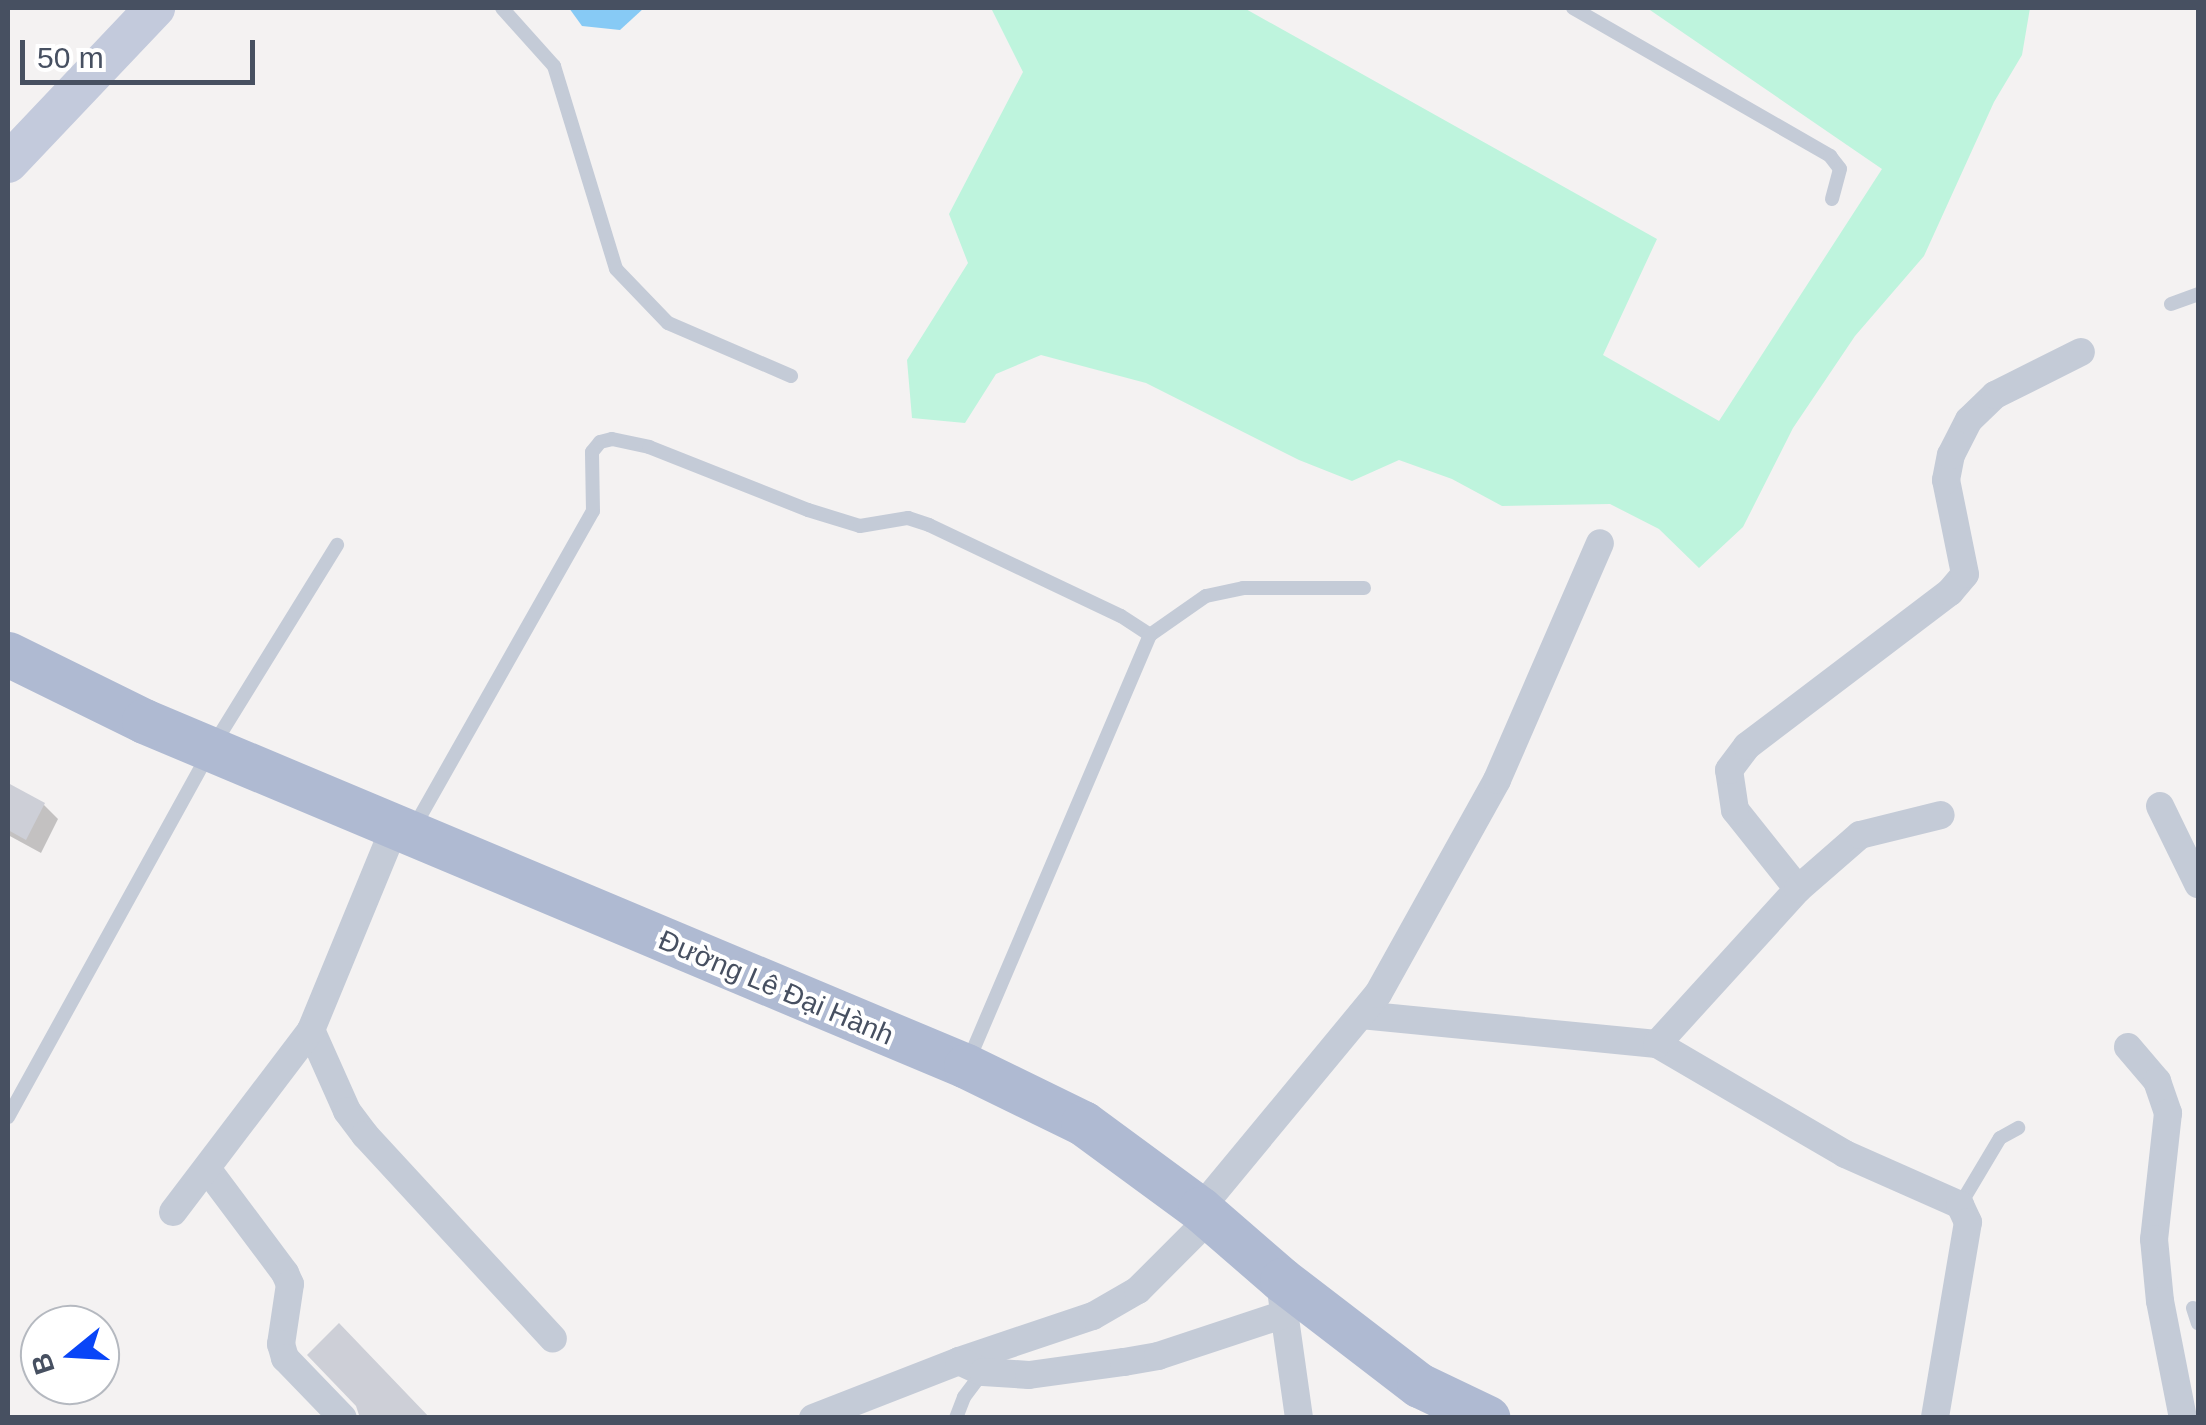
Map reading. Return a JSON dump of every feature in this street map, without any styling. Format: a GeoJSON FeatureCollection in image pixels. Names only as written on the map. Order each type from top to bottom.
{"type":"FeatureCollection","features":[{"type":"Feature","properties":{"kind":"main road"},"geometry":{"type":"LineString","coordinates":[[8,163],[155,8]]}},
{"type":"Feature","properties":{"kind":"main road","name":"Đường Lê Đại Hành"},"geometry":{"type":"LineString","coordinates":[[8,654],[211,749],[966,1066],[1083,1123],[1205,1213],[1282,1298],[1419,1385],[1488,1418]]}},
{"type":"Feature","properties":{"kind":"street"},"geometry":{"type":"LineString","coordinates":[[1798,888],[1734,810],[1728,770],[1746,746],[1958,583],[1965,574],[1964,558],[1946,480],[1951,455],[1969,420],[1995,396],[2081,352]]}},
{"type":"Feature","properties":{"kind":"street"},"geometry":{"type":"LineString","coordinates":[[813,1418],[971,1366],[1093,1316],[1138,1290],[1205,1213],[1378,994],[1497,780],[1600,543]]}},
{"type":"Feature","properties":{"kind":"street"},"geometry":{"type":"LineString","coordinates":[[2160,806],[2198,884]]}},
{"type":"Feature","properties":{"kind":"street"},"geometry":{"type":"LineString","coordinates":[[1657,1044],[1798,888],[1860,835],[1941,815]]}},
{"type":"Feature","properties":{"kind":"street"},"geometry":{"type":"LineString","coordinates":[[173,1212],[311,1030],[403,829]]}},
{"type":"Feature","properties":{"kind":"street"},"geometry":{"type":"LineString","coordinates":[[1361,1015],[1657,1044],[1845,1154],[1960,1205],[1968,1222],[1936,1418]]}},
{"type":"Feature","properties":{"kind":"street"},"geometry":{"type":"LineString","coordinates":[[311,1030],[347,1112],[365,1135],[553,1339]]}},
{"type":"Feature","properties":{"kind":"street"},"geometry":{"type":"LineString","coordinates":[[2128,1047],[2157,1081],[2168,1113],[2154,1239],[2160,1301],[2183,1418]]}},
{"type":"Feature","properties":{"kind":"street"},"geometry":{"type":"LineString","coordinates":[[208,1170],[286,1273],[290,1284],[281,1344],[285,1358],[344,1418]]}},
{"type":"Feature","properties":{"kind":"street"},"geometry":{"type":"LineString","coordinates":[[971,1366],[1029,1375],[1141,1359],[1282,1298],[1298,1418]]}},
{"type":"Feature","properties":{"kind":"lane"},"geometry":{"type":"LineString","coordinates":[[502,8],[554,66],[616,269],[668,323],[791,376]]}},
{"type":"Feature","properties":{"kind":"lane"},"geometry":{"type":"LineString","coordinates":[[1574,8],[1830,156],[1840,169],[1832,198]]}},
{"type":"Feature","properties":{"kind":"lane"},"geometry":{"type":"LineString","coordinates":[[2171,304],[2198,294]]}},
{"type":"Feature","properties":{"kind":"lane"},"geometry":{"type":"LineString","coordinates":[[403,829],[592,511],[592,452],[600,442],[631,441],[808,510],[860,526],[908,518],[929,525],[1120,616],[1150,635]]}},
{"type":"Feature","properties":{"kind":"lane"},"geometry":{"type":"LineString","coordinates":[[8,1117],[211,749],[337,545]]}},
{"type":"Feature","properties":{"kind":"lane"},"geometry":{"type":"LineString","coordinates":[[966,1066],[1150,635],[1206,596],[1243,588],[1364,588]]}},
{"type":"Feature","properties":{"kind":"lane"},"geometry":{"type":"LineString","coordinates":[[1960,1205],[2000,1138],[2018,1128]]}},
{"type":"Feature","properties":{"kind":"lane"},"geometry":{"type":"LineString","coordinates":[[2193,1308],[2198,1323]]}},
{"type":"Feature","properties":{"kind":"lane"},"geometry":{"type":"LineString","coordinates":[[956,1418],[971,1366]]}},
{"type":"Feature","properties":{"kind":"green space"},"geometry":{"type":"Polygon","coordinates":[[[991,8],[1244,8],[1657,239],[1603,355],[1719,421],[1882,169],[1647,8],[2030,8],[2022,55],[1994,102],[1924,256],[1855,336],[1793,428],[1743,527],[1699,568],[1659,529],[1610,504],[1502,506],[1452,479],[1399,460],[1352,481],[1299,460],[1146,383],[1041,355],[996,374],[965,423],[912,418],[907,360],[968,263],[949,214],[1023,72],[991,8]]]}},
{"type":"Feature","properties":{"kind":"water"},"geometry":{"type":"Polygon","coordinates":[[[569,8],[644,8],[620,30],[582,26],[569,8]]]}},
{"type":"Feature","properties":{"kind":"building"},"geometry":{"type":"Polygon","coordinates":[[[8,783],[45,803],[26,840],[8,830],[8,783]]]}},
{"type":"Feature","properties":{"kind":"building"},"geometry":{"type":"Polygon","coordinates":[[[339,1323],[430,1418],[360,1418],[356,1406],[307,1355],[339,1323]]]}}]}
